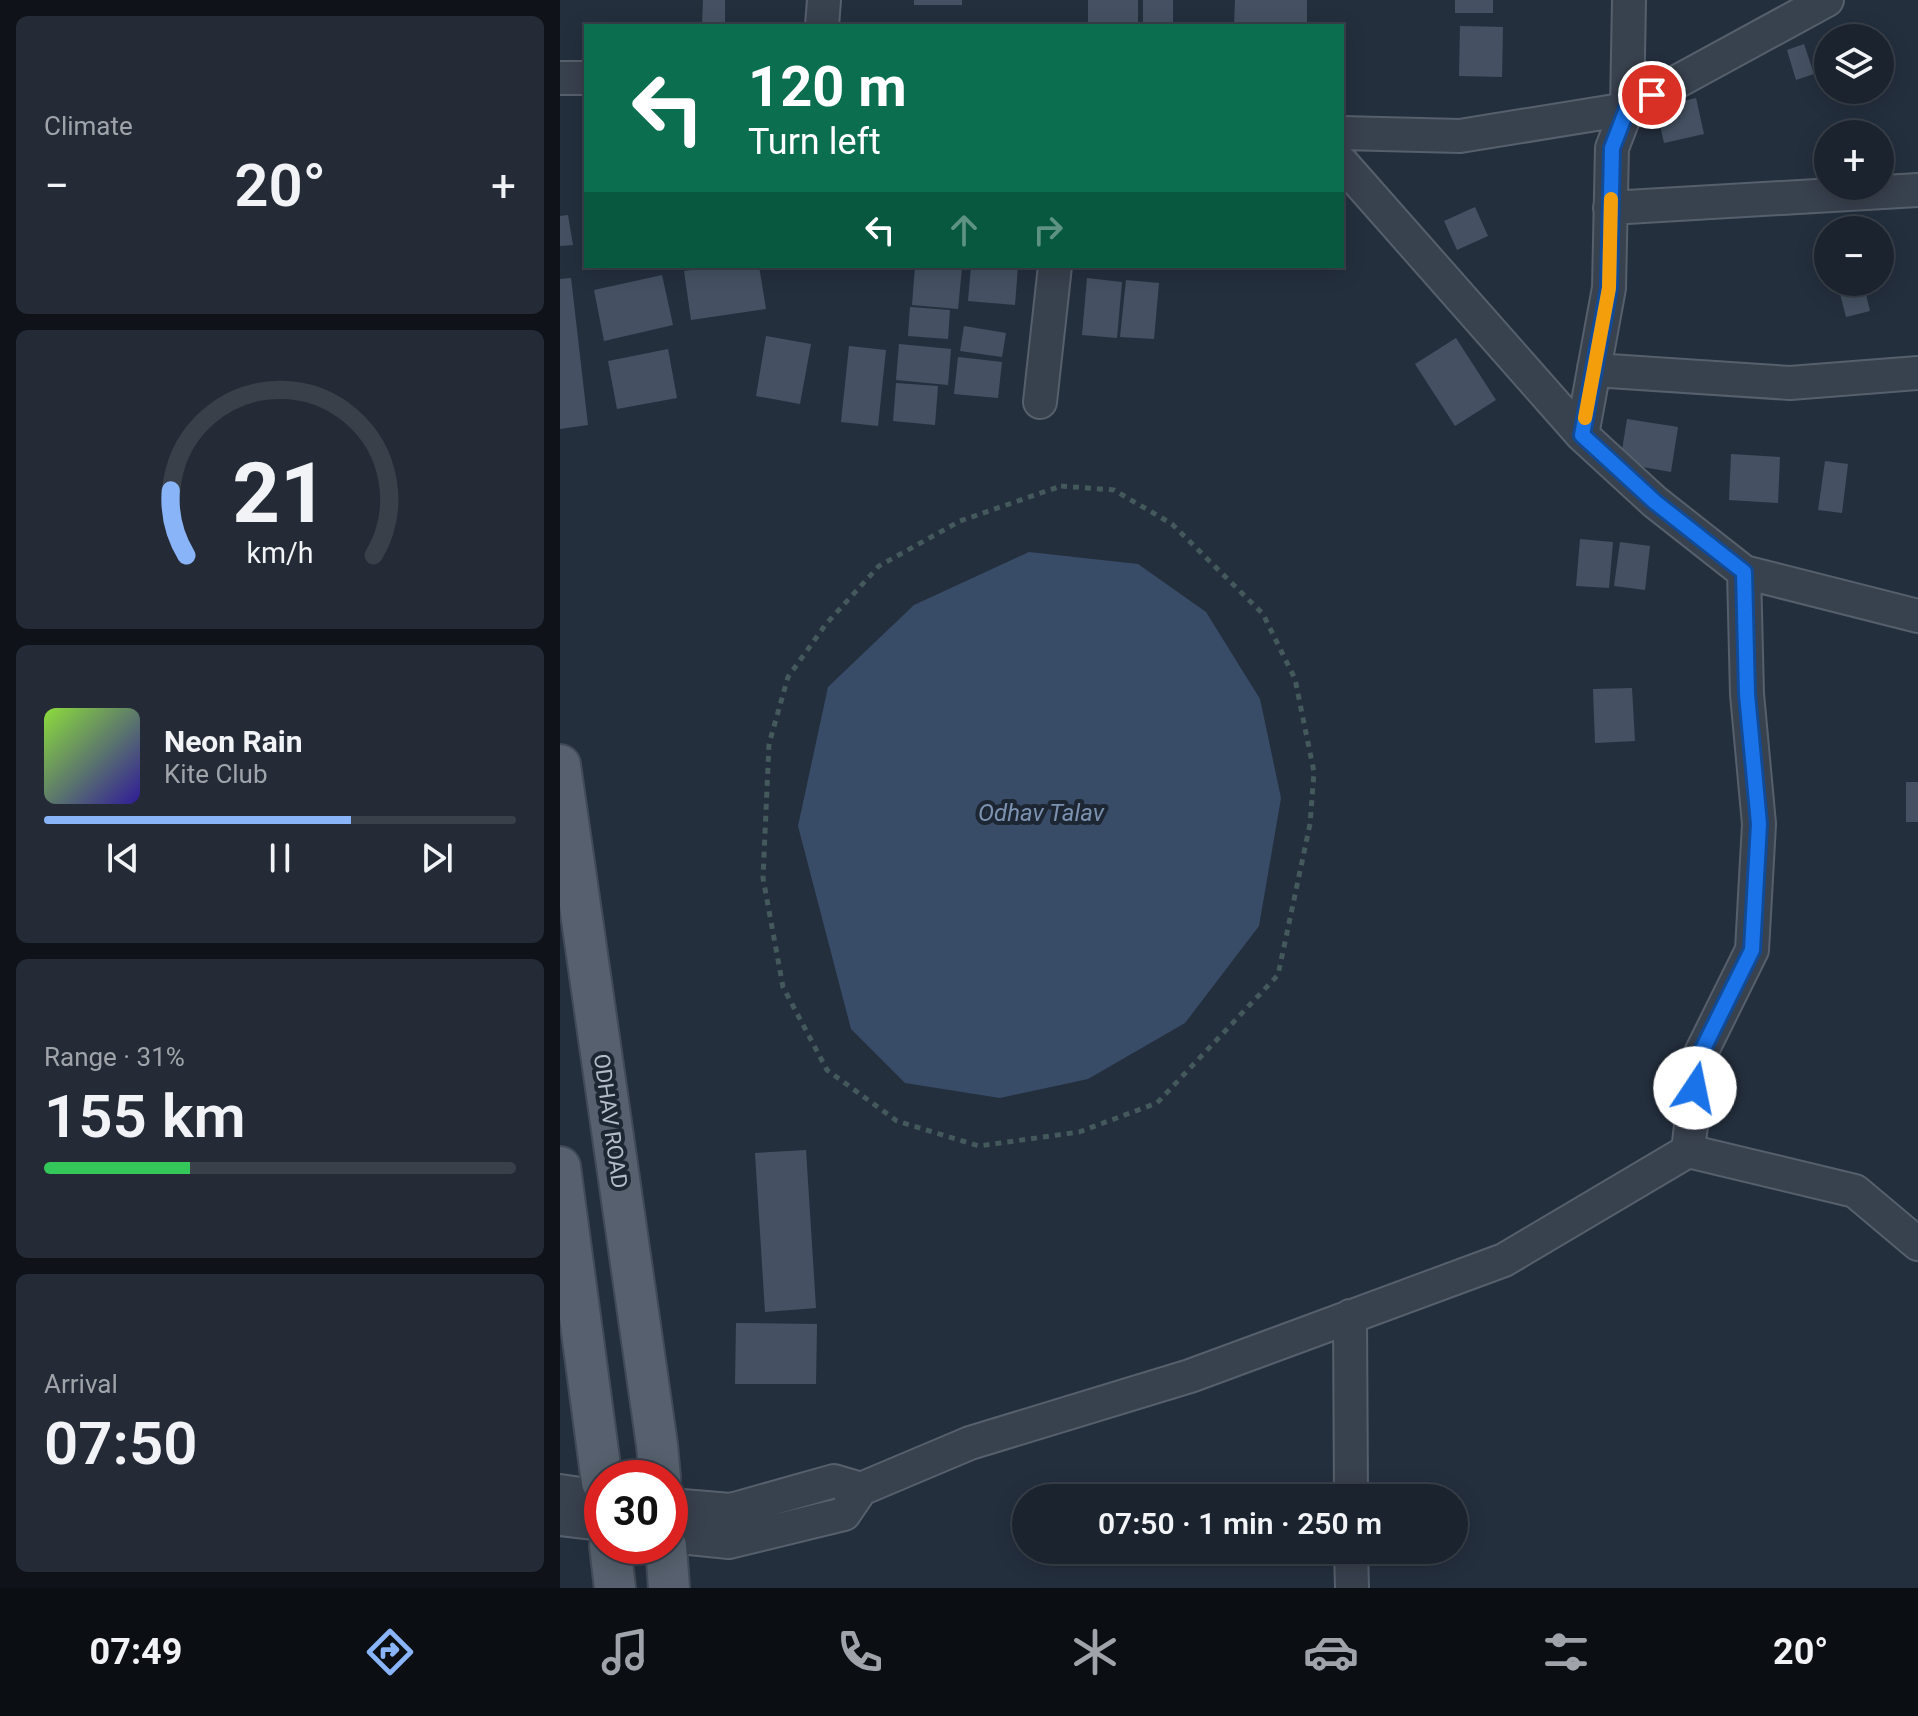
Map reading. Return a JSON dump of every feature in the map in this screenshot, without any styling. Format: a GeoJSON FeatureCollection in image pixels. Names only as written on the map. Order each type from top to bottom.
{"type":"FeatureCollection","features":[{"type":"Feature","properties":{"kind":"main road","name":"ODHAV ROAD"},"geometry":{"type":"LineString","coordinates":[[560,765],[658,1460]]}},
{"type":"Feature","properties":{"kind":"main road"},"geometry":{"type":"LineString","coordinates":[[560,1167],[599,1460]]}},
{"type":"Feature","properties":{"kind":"main road"},"geometry":{"type":"LineString","coordinates":[[612,1564],[615,1588]]}},
{"type":"Feature","properties":{"kind":"main road"},"geometry":{"type":"LineString","coordinates":[[667,1564],[669,1588]]}},
{"type":"Feature","properties":{"kind":"street"},"geometry":{"type":"LineString","coordinates":[[822,24],[824,0]]}},
{"type":"Feature","properties":{"kind":"street"},"geometry":{"type":"LineString","coordinates":[[1582,435],[1609,288],[1612,148],[1627,109],[1629,0]]}},
{"type":"Feature","properties":{"kind":"street"},"geometry":{"type":"LineString","coordinates":[[1344,133],[1460,136],[1627,109],[1827,0]]}},
{"type":"Feature","properties":{"kind":"street"},"geometry":{"type":"LineString","coordinates":[[560,78],[584,78]]}},
{"type":"Feature","properties":{"kind":"street"},"geometry":{"type":"LineString","coordinates":[[1344,165],[1582,435],[1655,502],[1744,572],[1918,616]]}},
{"type":"Feature","properties":{"kind":"street"},"geometry":{"type":"LineString","coordinates":[[1610,208],[1918,190]]}},
{"type":"Feature","properties":{"kind":"street"},"geometry":{"type":"LineString","coordinates":[[1040,402],[1055,268]]}},
{"type":"Feature","properties":{"kind":"street"},"geometry":{"type":"LineString","coordinates":[[1594,368],[1790,383],[1918,373]]}},
{"type":"Feature","properties":{"kind":"street"},"geometry":{"type":"LineString","coordinates":[[1688,1151],[1699,1057],[1752,950],[1759,824],[1747,694],[1744,572]]}},
{"type":"Feature","properties":{"kind":"street"},"geometry":{"type":"LineString","coordinates":[[688,1538],[729,1542],[844,1514],[861,1489],[970,1443],[1190,1376],[1504,1260],[1688,1151],[1855,1191],[1918,1244]]}},
{"type":"Feature","properties":{"kind":"street"},"geometry":{"type":"LineString","coordinates":[[1350,1316],[1351,1484]]}},
{"type":"Feature","properties":{"kind":"street"},"geometry":{"type":"LineString","coordinates":[[688,1506],[731,1510],[834,1481],[861,1489]]}},
{"type":"Feature","properties":{"kind":"street"},"geometry":{"type":"LineString","coordinates":[[560,1491],[584,1494]]}},
{"type":"Feature","properties":{"kind":"street"},"geometry":{"type":"LineString","coordinates":[[560,1519],[584,1522]]}},
{"type":"Feature","properties":{"kind":"street"},"geometry":{"type":"LineString","coordinates":[[1351,1564],[1352,1588]]}},
{"type":"Feature","properties":{"kind":"path"},"geometry":{"type":"LineString","coordinates":[[1061,486],[1114,490],[1172,524],[1263,614],[1295,679],[1314,772],[1310,824],[1297,895],[1278,975],[1157,1103],[1079,1132],[979,1146],[897,1121],[827,1070],[783,987],[763,878],[769,744],[788,677],[826,624],[879,566],[960,521],[1061,486]]}},
{"type":"Feature","properties":{"kind":"water","name":"Odhav Talav"},"geometry":{"type":"Polygon","coordinates":[[[1029,552],[1138,564],[1206,612],[1260,699],[1281,798],[1259,926],[1185,1023],[1088,1079],[1000,1098],[905,1083],[851,1029],[798,826],[828,687],[914,605],[1029,552]]]}},
{"type":"Feature","properties":{"kind":"building"},"geometry":{"type":"Polygon","coordinates":[[[703,0],[725,0],[725,24],[702,24],[703,0]]]}},
{"type":"Feature","properties":{"kind":"building"},"geometry":{"type":"Polygon","coordinates":[[[914,0],[962,0],[962,5],[914,5],[914,0]]]}},
{"type":"Feature","properties":{"kind":"building"},"geometry":{"type":"Polygon","coordinates":[[[1088,0],[1138,0],[1138,24],[1088,24],[1088,0]]]}},
{"type":"Feature","properties":{"kind":"building"},"geometry":{"type":"Polygon","coordinates":[[[1143,0],[1173,0],[1173,24],[1143,23],[1143,0]]]}},
{"type":"Feature","properties":{"kind":"building"},"geometry":{"type":"Polygon","coordinates":[[[1235,0],[1307,0],[1307,24],[1234,24],[1235,0]]]}},
{"type":"Feature","properties":{"kind":"building"},"geometry":{"type":"Polygon","coordinates":[[[1455,0],[1493,0],[1493,13],[1455,13],[1455,0]]]}},
{"type":"Feature","properties":{"kind":"building"},"geometry":{"type":"Polygon","coordinates":[[[1460,26],[1503,27],[1502,77],[1459,76],[1460,26]]]}},
{"type":"Feature","properties":{"kind":"building"},"geometry":{"type":"Polygon","coordinates":[[[1804,44],[1814,74],[1796,80],[1787,50],[1804,44]]]}},
{"type":"Feature","properties":{"kind":"building"},"geometry":{"type":"Polygon","coordinates":[[[1696,98],[1704,134],[1664,143],[1656,107],[1696,98]]]}},
{"type":"Feature","properties":{"kind":"building"},"geometry":{"type":"Polygon","coordinates":[[[1475,207],[1488,236],[1457,250],[1444,221],[1475,207]]]}},
{"type":"Feature","properties":{"kind":"building"},"geometry":{"type":"Polygon","coordinates":[[[568,215],[573,245],[560,246],[560,216],[568,215]]]}},
{"type":"Feature","properties":{"kind":"building"},"geometry":{"type":"Polygon","coordinates":[[[759,268],[766,309],[691,320],[684,271],[759,268]]]}},
{"type":"Feature","properties":{"kind":"building"},"geometry":{"type":"Polygon","coordinates":[[[915,268],[962,268],[958,309],[912,305],[915,268]]]}},
{"type":"Feature","properties":{"kind":"building"},"geometry":{"type":"Polygon","coordinates":[[[971,268],[1018,268],[1015,305],[968,301],[971,268]]]}},
{"type":"Feature","properties":{"kind":"building"},"geometry":{"type":"Polygon","coordinates":[[[662,275],[673,325],[604,341],[594,290],[662,275]]]}},
{"type":"Feature","properties":{"kind":"building"},"geometry":{"type":"Polygon","coordinates":[[[571,278],[588,425],[560,429],[560,279],[571,278]]]}},
{"type":"Feature","properties":{"kind":"building"},"geometry":{"type":"Polygon","coordinates":[[[1087,278],[1122,282],[1117,338],[1082,335],[1087,278]]]}},
{"type":"Feature","properties":{"kind":"building"},"geometry":{"type":"Polygon","coordinates":[[[1126,280],[1159,283],[1154,339],[1120,337],[1126,280]]]}},
{"type":"Feature","properties":{"kind":"building"},"geometry":{"type":"Polygon","coordinates":[[[1841,296],[1866,296],[1870,311],[1846,317],[1841,296]]]}},
{"type":"Feature","properties":{"kind":"building"},"geometry":{"type":"Polygon","coordinates":[[[910,307],[950,310],[948,339],[908,336],[910,307]]]}},
{"type":"Feature","properties":{"kind":"building"},"geometry":{"type":"Polygon","coordinates":[[[964,326],[1006,333],[1002,357],[960,351],[964,326]]]}},
{"type":"Feature","properties":{"kind":"building"},"geometry":{"type":"Polygon","coordinates":[[[766,336],[811,344],[800,404],[756,396],[766,336]]]}},
{"type":"Feature","properties":{"kind":"building"},"geometry":{"type":"Polygon","coordinates":[[[1456,338],[1496,400],[1455,426],[1415,364],[1456,338]]]}},
{"type":"Feature","properties":{"kind":"building"},"geometry":{"type":"Polygon","coordinates":[[[899,344],[951,349],[948,385],[896,380],[899,344]]]}},
{"type":"Feature","properties":{"kind":"building"},"geometry":{"type":"Polygon","coordinates":[[[849,346],[886,350],[878,426],[841,422],[849,346]]]}},
{"type":"Feature","properties":{"kind":"building"},"geometry":{"type":"Polygon","coordinates":[[[668,349],[677,398],[617,409],[608,361],[668,349]]]}},
{"type":"Feature","properties":{"kind":"building"},"geometry":{"type":"Polygon","coordinates":[[[958,357],[1002,362],[998,398],[954,394],[958,357]]]}},
{"type":"Feature","properties":{"kind":"building"},"geometry":{"type":"Polygon","coordinates":[[[896,383],[938,386],[935,425],[893,421],[896,383]]]}},
{"type":"Feature","properties":{"kind":"building"},"geometry":{"type":"Polygon","coordinates":[[[1627,419],[1678,427],[1671,472],[1620,463],[1627,419]]]}},
{"type":"Feature","properties":{"kind":"building"},"geometry":{"type":"Polygon","coordinates":[[[1731,454],[1780,457],[1778,503],[1729,500],[1731,454]]]}},
{"type":"Feature","properties":{"kind":"building"},"geometry":{"type":"Polygon","coordinates":[[[1825,461],[1848,464],[1842,513],[1818,510],[1825,461]]]}},
{"type":"Feature","properties":{"kind":"building"},"geometry":{"type":"Polygon","coordinates":[[[1580,539],[1613,542],[1609,588],[1576,586],[1580,539]]]}},
{"type":"Feature","properties":{"kind":"building"},"geometry":{"type":"Polygon","coordinates":[[[1620,542],[1650,546],[1645,590],[1614,586],[1620,542]]]}},
{"type":"Feature","properties":{"kind":"building"},"geometry":{"type":"Polygon","coordinates":[[[1632,688],[1635,741],[1595,743],[1593,689],[1632,688]]]}},
{"type":"Feature","properties":{"kind":"building"},"geometry":{"type":"Polygon","coordinates":[[[1906,782],[1918,782],[1918,822],[1906,822],[1906,782]]]}},
{"type":"Feature","properties":{"kind":"building"},"geometry":{"type":"Polygon","coordinates":[[[806,1150],[816,1308],[765,1312],[755,1153],[806,1150]]]}},
{"type":"Feature","properties":{"kind":"building"},"geometry":{"type":"Polygon","coordinates":[[[736,1323],[817,1324],[816,1384],[735,1384],[736,1323]]]}},
{"type":"Feature","properties":{"kind":"slow traffic"},"geometry":{"type":"LineString","coordinates":[[1585,418],[1609,288],[1611,199]]}},
{"type":"Feature","properties":{"kind":"route"},"geometry":{"type":"LineString","coordinates":[[1652,95],[1627,109],[1612,148],[1609,288],[1582,435],[1655,502],[1744,572],[1747,694],[1759,824],[1752,950],[1699,1057],[1695,1088]]}}]}
